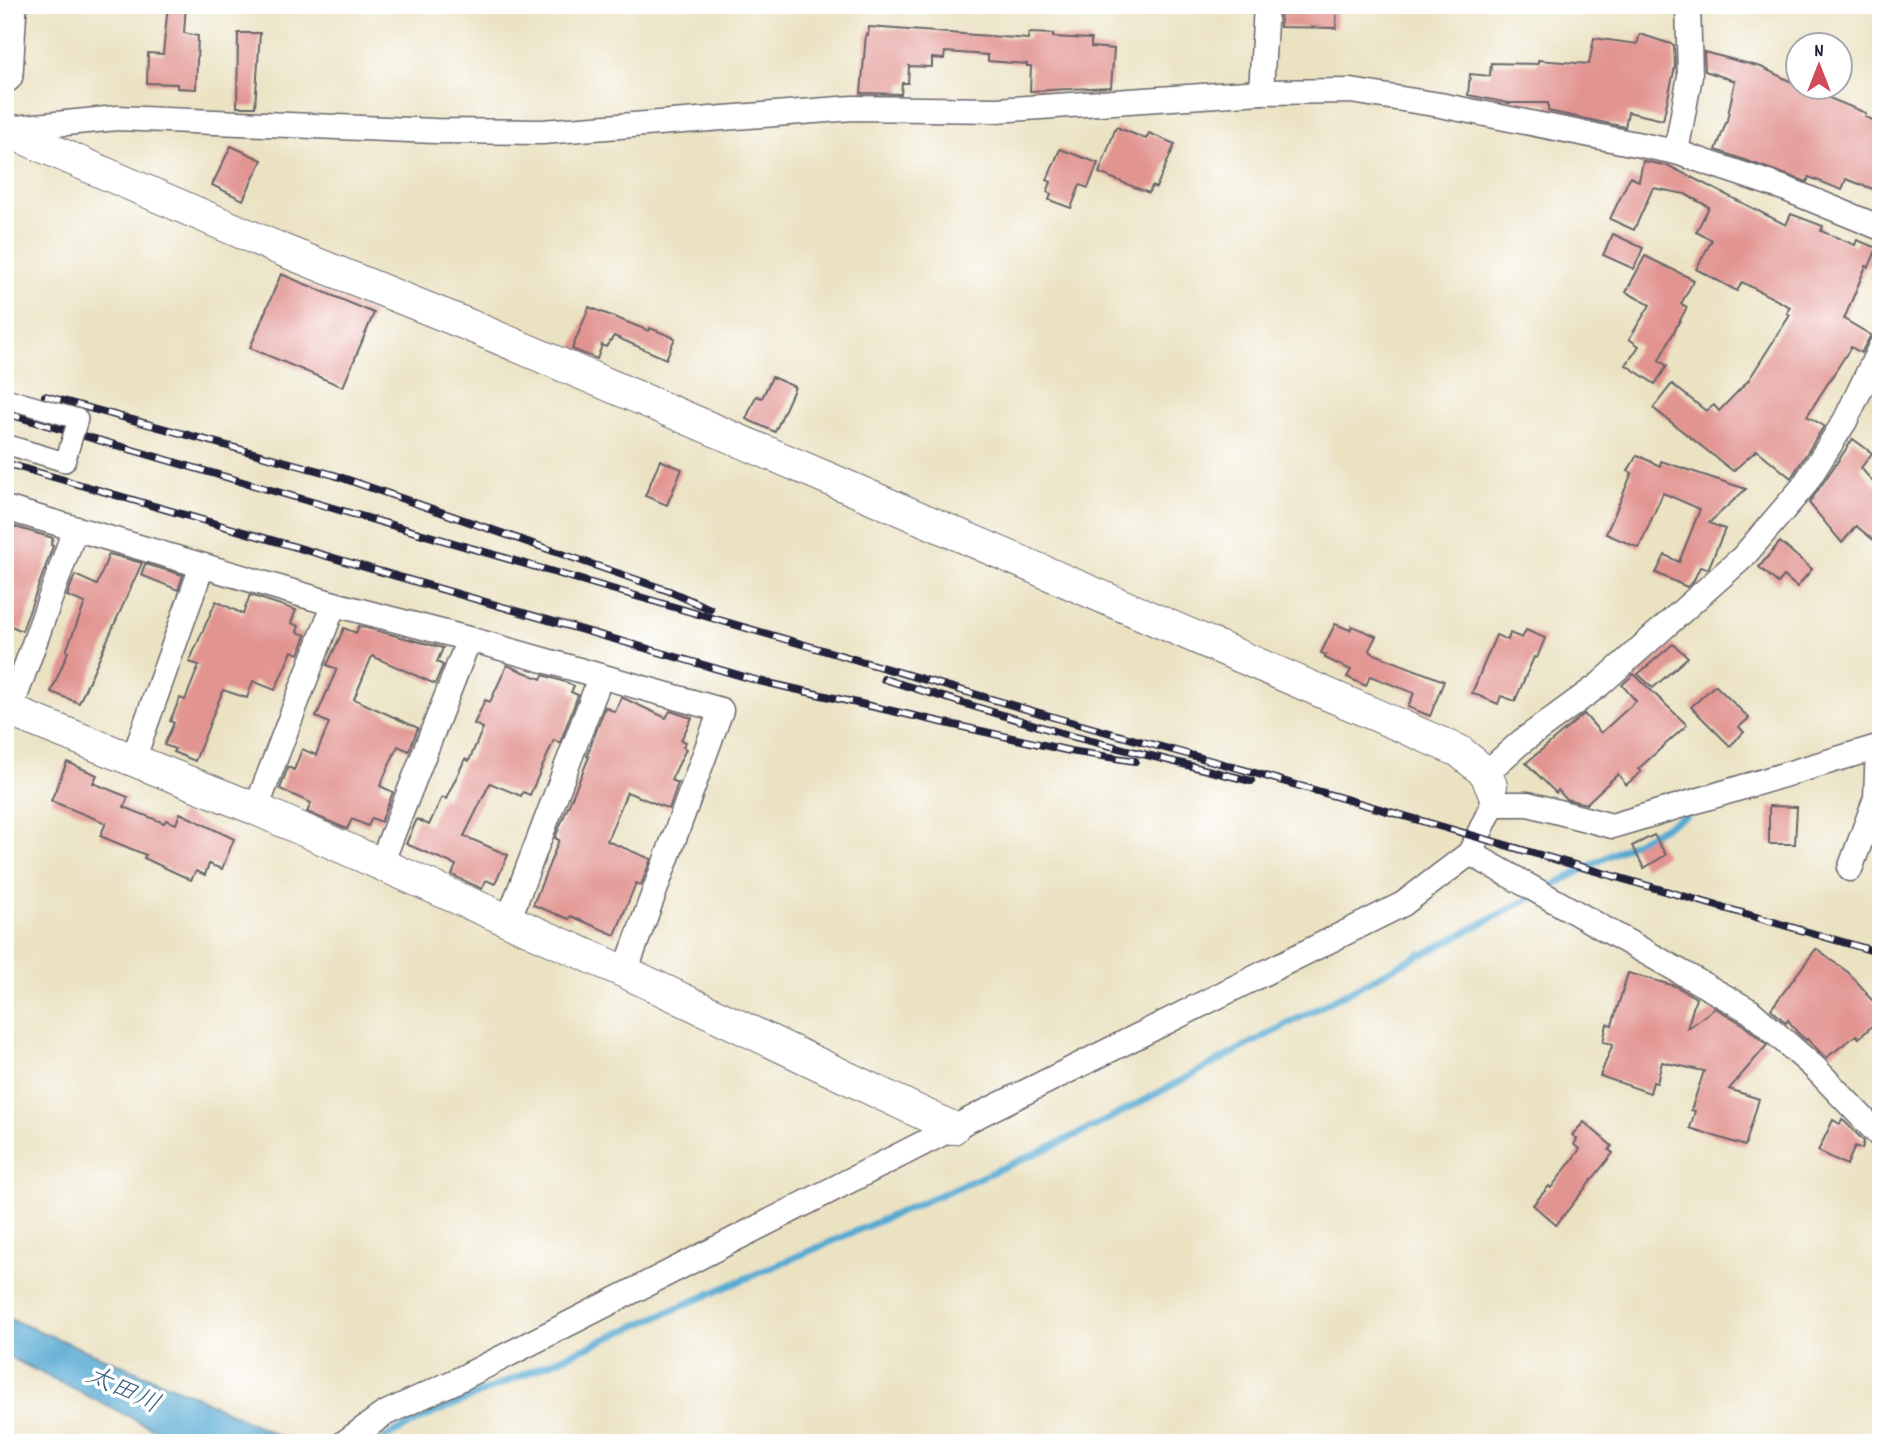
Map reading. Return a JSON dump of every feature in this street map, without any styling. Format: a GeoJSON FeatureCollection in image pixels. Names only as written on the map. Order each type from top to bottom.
{"type":"FeatureCollection","features":[{"type":"Feature","properties":{"kind":"main road"},"geometry":{"type":"LineString","coordinates":[[5,75],[9,5]]}},
{"type":"Feature","properties":{"kind":"street"},"geometry":{"type":"LineString","coordinates":[[1261,92],[1266,5]]}},
{"type":"Feature","properties":{"kind":"street"},"geometry":{"type":"LineString","coordinates":[[1676,152],[1690,76],[1688,5]]}},
{"type":"Feature","properties":{"kind":"street"},"geometry":{"type":"LineString","coordinates":[[5,129],[117,118],[435,131],[542,132],[853,108],[997,110],[1261,92],[1351,91],[1440,105],[1676,152],[1786,189],[1881,228]]}},
{"type":"Feature","properties":{"kind":"street"},"geometry":{"type":"LineString","coordinates":[[5,129],[282,250],[466,324],[1205,639],[1460,751],[1490,788],[1528,803],[1612,825],[1879,746],[1876,798],[1850,869]]}},
{"type":"Feature","properties":{"kind":"street"},"geometry":{"type":"LineString","coordinates":[[345,1442],[384,1414],[458,1380],[953,1128],[1403,904],[1470,853],[1490,788],[1521,742],[1599,685],[1743,556],[1803,487],[1845,421],[1881,346]]}},
{"type":"Feature","properties":{"kind":"street"},"geometry":{"type":"LineString","coordinates":[[5,398],[78,419],[65,462],[5,444]]}},
{"type":"Feature","properties":{"kind":"street"},"geometry":{"type":"LineString","coordinates":[[5,508],[334,604],[721,710],[625,972]]}},
{"type":"Feature","properties":{"kind":"street"},"geometry":{"type":"LineString","coordinates":[[75,529],[8,710],[256,809],[382,864],[625,972],[953,1128]]}},
{"type":"Feature","properties":{"kind":"street"},"geometry":{"type":"LineString","coordinates":[[133,760],[202,566]]}},
{"type":"Feature","properties":{"kind":"street"},"geometry":{"type":"LineString","coordinates":[[256,809],[334,604]]}},
{"type":"Feature","properties":{"kind":"street"},"geometry":{"type":"LineString","coordinates":[[382,864],[469,639]]}},
{"type":"Feature","properties":{"kind":"street"},"geometry":{"type":"LineString","coordinates":[[508,920],[601,676]]}},
{"type":"Feature","properties":{"kind":"street"},"geometry":{"type":"LineString","coordinates":[[1470,853],[1750,1011],[1815,1068],[1881,1137]]}},
{"type":"Feature","properties":{"kind":"water","name":"太田川"},"geometry":{"type":"Polygon","coordinates":[[[5,1317],[191,1394],[293,1443],[182,1443],[5,1355],[5,1317]]]}},
{"type":"Feature","properties":{"kind":"building"},"geometry":{"type":"Polygon","coordinates":[[[168,5],[186,5],[184,33],[198,36],[196,89],[177,88],[177,84],[147,83],[148,53],[163,54],[168,5]]]}},
{"type":"Feature","properties":{"kind":"building"},"geometry":{"type":"Polygon","coordinates":[[[1299,5],[1337,5],[1336,28],[1280,27],[1281,6],[1299,8],[1299,5]]]}},
{"type":"Feature","properties":{"kind":"building"},"geometry":{"type":"Polygon","coordinates":[[[869,27],[1028,39],[1029,33],[1091,39],[1091,47],[1114,49],[1111,87],[1030,91],[1031,66],[1027,64],[988,61],[988,55],[945,52],[944,59],[932,58],[932,67],[909,66],[908,83],[902,83],[901,94],[861,93],[866,34],[868,35],[869,27]]]}},
{"type":"Feature","properties":{"kind":"building"},"geometry":{"type":"Polygon","coordinates":[[[238,33],[260,33],[255,107],[237,107],[238,33]]]}},
{"type":"Feature","properties":{"kind":"building"},"geometry":{"type":"Polygon","coordinates":[[[1640,34],[1674,45],[1675,67],[1663,120],[1628,112],[1625,127],[1548,111],[1548,103],[1508,103],[1468,95],[1470,74],[1490,76],[1491,63],[1538,64],[1538,60],[1589,64],[1594,38],[1637,44],[1640,34]]]}},
{"type":"Feature","properties":{"kind":"building"},"geometry":{"type":"Polygon","coordinates":[[[1704,52],[1761,67],[1784,78],[1784,102],[1839,102],[1866,113],[1865,117],[1881,123],[1881,192],[1846,179],[1842,190],[1809,177],[1807,182],[1716,150],[1727,120],[1735,81],[1705,71],[1704,52]]]}},
{"type":"Feature","properties":{"kind":"building"},"geometry":{"type":"Polygon","coordinates":[[[1116,127],[1146,139],[1149,133],[1175,144],[1156,188],[1152,186],[1149,193],[1099,173],[1116,127]]]}},
{"type":"Feature","properties":{"kind":"building"},"geometry":{"type":"Polygon","coordinates":[[[231,146],[262,160],[243,200],[212,185],[231,146]]]}},
{"type":"Feature","properties":{"kind":"building"},"geometry":{"type":"Polygon","coordinates":[[[1060,149],[1098,163],[1088,188],[1080,185],[1071,208],[1049,200],[1051,194],[1047,192],[1051,182],[1047,180],[1060,149]]]}},
{"type":"Feature","properties":{"kind":"building"},"geometry":{"type":"Polygon","coordinates":[[[1643,161],[1669,166],[1786,225],[1791,214],[1823,226],[1821,231],[1855,245],[1857,240],[1877,248],[1869,267],[1866,266],[1844,319],[1871,335],[1861,353],[1851,347],[1807,416],[1824,426],[1791,478],[1757,450],[1733,471],[1653,408],[1672,384],[1706,411],[1714,405],[1719,411],[1748,381],[1790,315],[1787,313],[1790,307],[1742,282],[1737,291],[1696,269],[1712,240],[1696,232],[1709,207],[1685,194],[1653,188],[1634,230],[1610,219],[1630,177],[1639,181],[1643,161]]]}},
{"type":"Feature","properties":{"kind":"building"},"geometry":{"type":"Polygon","coordinates":[[[1613,234],[1643,248],[1634,269],[1603,255],[1613,234]]]}},
{"type":"Feature","properties":{"kind":"building"},"geometry":{"type":"Polygon","coordinates":[[[1645,256],[1694,280],[1681,304],[1687,307],[1659,360],[1667,366],[1655,384],[1626,365],[1639,346],[1629,339],[1650,305],[1626,292],[1645,256]]]}},
{"type":"Feature","properties":{"kind":"building"},"geometry":{"type":"Polygon","coordinates":[[[281,274],[374,313],[343,387],[250,348],[281,274]]]}},
{"type":"Feature","properties":{"kind":"building"},"geometry":{"type":"Polygon","coordinates":[[[589,307],[649,331],[650,328],[675,338],[666,359],[614,336],[606,347],[602,345],[597,359],[572,349],[589,307]]]}},
{"type":"Feature","properties":{"kind":"building"},"geometry":{"type":"Polygon","coordinates":[[[772,377],[795,387],[775,432],[746,419],[756,396],[762,398],[772,377]]]}},
{"type":"Feature","properties":{"kind":"building"},"geometry":{"type":"Polygon","coordinates":[[[1853,439],[1872,453],[1861,468],[1881,491],[1881,546],[1856,526],[1842,543],[1809,503],[1853,439]]]}},
{"type":"Feature","properties":{"kind":"building"},"geometry":{"type":"Polygon","coordinates":[[[1637,455],[1660,466],[1661,461],[1746,489],[1709,523],[1725,529],[1709,567],[1700,567],[1693,582],[1687,587],[1656,573],[1665,555],[1679,562],[1700,509],[1663,493],[1639,548],[1606,534],[1632,473],[1628,471],[1637,455]]]}},
{"type":"Feature","properties":{"kind":"building"},"geometry":{"type":"Polygon","coordinates":[[[660,460],[682,469],[667,505],[645,496],[660,460]]]}},
{"type":"Feature","properties":{"kind":"building"},"geometry":{"type":"Polygon","coordinates":[[[5,524],[53,538],[53,546],[22,631],[5,623],[5,524]]]}},
{"type":"Feature","properties":{"kind":"building"},"geometry":{"type":"Polygon","coordinates":[[[1780,542],[1812,569],[1797,587],[1784,576],[1778,583],[1759,567],[1780,542]]]}},
{"type":"Feature","properties":{"kind":"building"},"geometry":{"type":"Polygon","coordinates":[[[109,554],[142,563],[79,703],[51,692],[85,603],[67,596],[75,575],[97,585],[109,554]]]}},
{"type":"Feature","properties":{"kind":"building"},"geometry":{"type":"Polygon","coordinates":[[[145,564],[183,575],[178,590],[141,575],[145,564]]]}},
{"type":"Feature","properties":{"kind":"building"},"geometry":{"type":"Polygon","coordinates":[[[250,595],[296,610],[291,623],[299,626],[297,632],[306,635],[299,654],[292,651],[275,690],[253,681],[247,698],[223,690],[195,761],[164,745],[174,723],[170,721],[180,698],[185,700],[199,665],[189,662],[216,601],[243,614],[250,595]]]}},
{"type":"Feature","properties":{"kind":"building"},"geometry":{"type":"Polygon","coordinates":[[[1335,624],[1350,630],[1352,626],[1376,636],[1369,650],[1372,653],[1444,681],[1430,716],[1408,707],[1414,693],[1370,676],[1366,686],[1347,677],[1351,670],[1325,658],[1326,655],[1321,653],[1335,624]]]}},
{"type":"Feature","properties":{"kind":"building"},"geometry":{"type":"Polygon","coordinates":[[[359,626],[443,648],[437,662],[443,665],[435,684],[372,656],[354,699],[418,728],[409,751],[398,746],[380,786],[393,792],[381,822],[372,818],[368,826],[352,819],[347,829],[307,812],[311,803],[280,789],[288,767],[294,770],[302,749],[316,755],[329,723],[316,717],[336,671],[327,665],[344,628],[356,633],[359,626]]]}},
{"type":"Feature","properties":{"kind":"building"},"geometry":{"type":"Polygon","coordinates":[[[1526,630],[1545,638],[1515,701],[1501,696],[1498,704],[1472,693],[1496,635],[1508,640],[1510,633],[1522,638],[1526,630]]]}},
{"type":"Feature","properties":{"kind":"building"},"geometry":{"type":"Polygon","coordinates":[[[1673,644],[1688,657],[1653,688],[1638,674],[1673,644]]]}},
{"type":"Feature","properties":{"kind":"building"},"geometry":{"type":"Polygon","coordinates":[[[507,665],[541,679],[543,675],[565,682],[574,686],[571,692],[578,695],[560,743],[554,740],[530,795],[523,792],[521,796],[490,783],[464,836],[508,855],[495,884],[486,880],[482,889],[452,875],[456,865],[406,844],[417,819],[429,825],[442,797],[446,799],[465,759],[469,761],[483,728],[474,724],[485,700],[490,702],[507,665]]]}},
{"type":"Feature","properties":{"kind":"building"},"geometry":{"type":"Polygon","coordinates":[[[1634,674],[1687,725],[1638,769],[1641,772],[1626,785],[1618,774],[1586,804],[1566,799],[1558,790],[1556,793],[1526,763],[1584,714],[1601,733],[1636,701],[1622,685],[1634,674]]]}},
{"type":"Feature","properties":{"kind":"building"},"geometry":{"type":"Polygon","coordinates":[[[1715,685],[1749,718],[1739,727],[1744,732],[1730,746],[1691,707],[1715,685]]]}},
{"type":"Feature","properties":{"kind":"building"},"geometry":{"type":"Polygon","coordinates":[[[621,697],[666,718],[670,711],[692,718],[681,740],[686,742],[683,747],[686,749],[671,780],[678,783],[669,809],[627,792],[607,841],[651,859],[641,885],[636,883],[615,935],[571,916],[569,919],[533,905],[559,840],[555,838],[589,757],[587,756],[605,707],[615,712],[621,697]]]}},
{"type":"Feature","properties":{"kind":"building"},"geometry":{"type":"Polygon","coordinates":[[[67,762],[97,775],[93,783],[128,797],[124,807],[164,823],[166,820],[176,824],[180,813],[234,839],[222,869],[209,864],[205,875],[196,871],[191,880],[144,858],[146,855],[100,836],[106,823],[51,801],[67,762]]]}},
{"type":"Feature","properties":{"kind":"building"},"geometry":{"type":"Polygon","coordinates":[[[1769,806],[1797,807],[1795,844],[1769,844],[1769,806]]]}},
{"type":"Feature","properties":{"kind":"building"},"geometry":{"type":"Polygon","coordinates":[[[1654,835],[1666,855],[1644,868],[1632,846],[1654,835]]]}},
{"type":"Feature","properties":{"kind":"building"},"geometry":{"type":"Polygon","coordinates":[[[1816,949],[1849,973],[1881,1009],[1881,1018],[1859,1038],[1856,1035],[1826,1058],[1797,1032],[1788,1020],[1786,1023],[1771,1009],[1816,949]]]}},
{"type":"Feature","properties":{"kind":"building"},"geometry":{"type":"Polygon","coordinates":[[[1628,973],[1675,986],[1696,998],[1687,1029],[1715,1008],[1741,1023],[1767,1045],[1729,1089],[1759,1099],[1745,1146],[1690,1128],[1695,1111],[1691,1110],[1704,1071],[1662,1062],[1657,1083],[1653,1082],[1650,1093],[1600,1076],[1613,1044],[1603,1042],[1607,1024],[1612,1025],[1628,973]]]}},
{"type":"Feature","properties":{"kind":"building"},"geometry":{"type":"Polygon","coordinates":[[[1842,1119],[1864,1141],[1862,1149],[1855,1146],[1847,1165],[1818,1151],[1833,1120],[1840,1124],[1842,1119]]]}},
{"type":"Feature","properties":{"kind":"building"},"geometry":{"type":"Polygon","coordinates":[[[1584,1122],[1612,1146],[1609,1150],[1613,1153],[1556,1225],[1533,1205],[1549,1186],[1551,1188],[1580,1149],[1574,1145],[1577,1139],[1572,1135],[1584,1122]]]}},
{"type":"Feature","properties":{"kind":"waterway"},"geometry":{"type":"LineString","coordinates":[[1546,889],[1687,815]]}},
{"type":"Feature","properties":{"kind":"waterway"},"geometry":{"type":"LineString","coordinates":[[381,1443],[386,1437],[425,1417],[1099,1124],[1536,895]]}},
{"type":"Feature","properties":{"kind":"railway"},"geometry":{"type":"LineString","coordinates":[[45,396],[334,475],[669,591],[710,609]]}},
{"type":"Feature","properties":{"kind":"railway"},"geometry":{"type":"LineString","coordinates":[[5,413],[1074,723],[1881,953]]}},
{"type":"Feature","properties":{"kind":"railway"},"geometry":{"type":"LineString","coordinates":[[5,463],[759,681],[1070,751],[1135,761]]}},
{"type":"Feature","properties":{"kind":"railway"},"geometry":{"type":"LineString","coordinates":[[884,679],[1071,736],[1251,781]]}}]}
